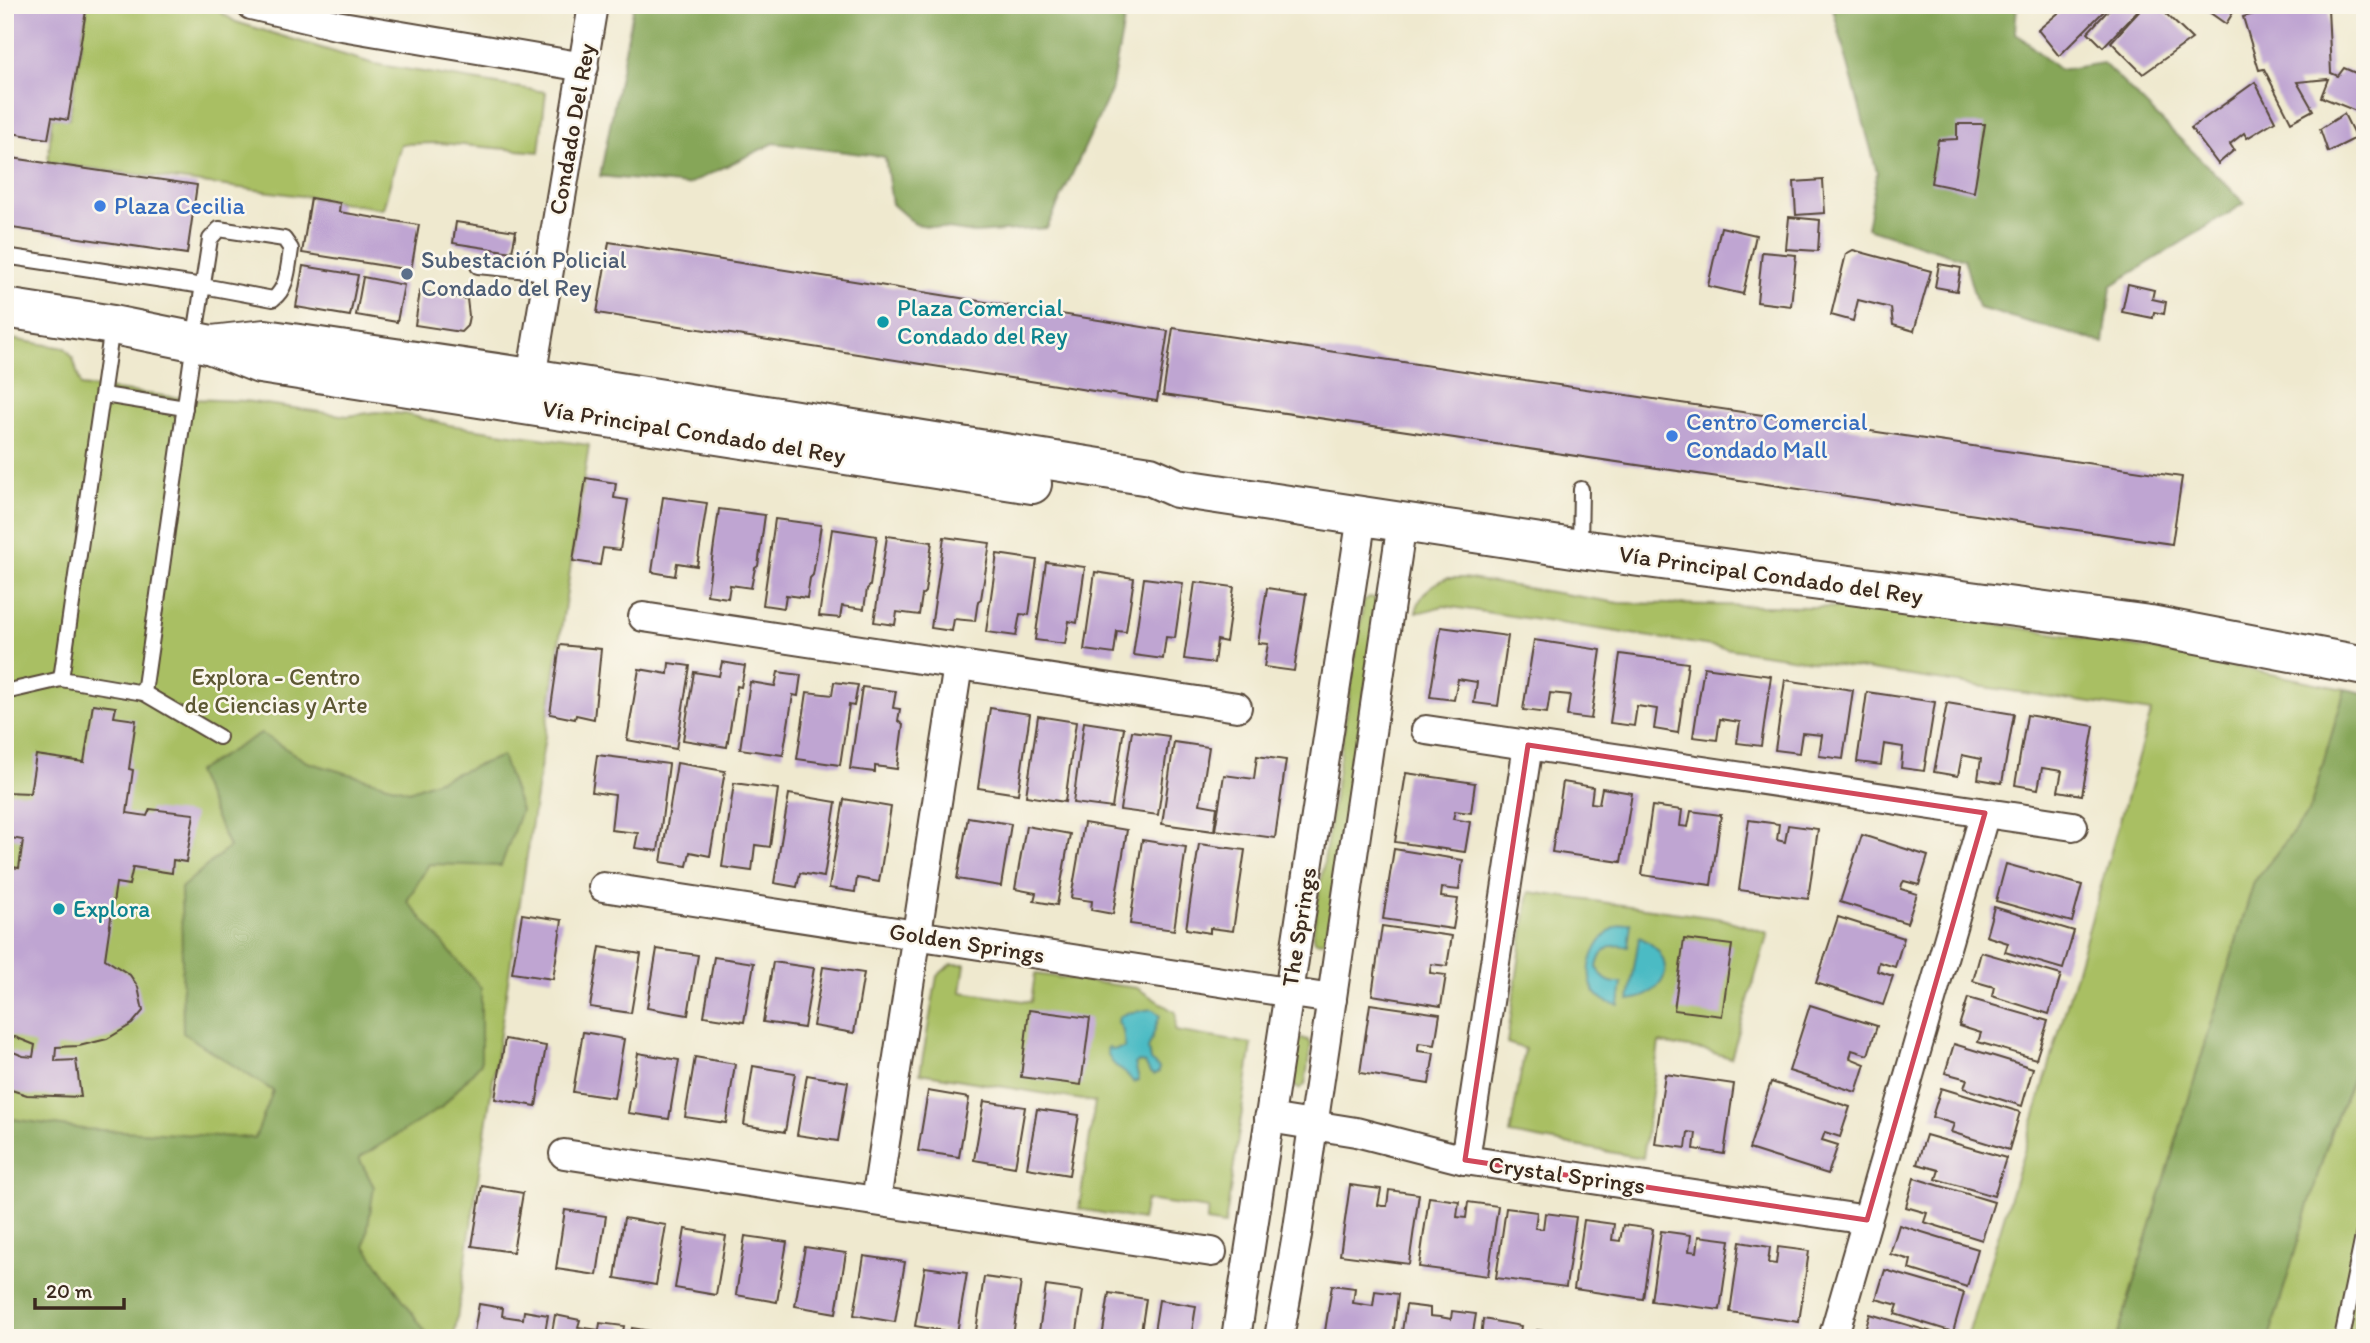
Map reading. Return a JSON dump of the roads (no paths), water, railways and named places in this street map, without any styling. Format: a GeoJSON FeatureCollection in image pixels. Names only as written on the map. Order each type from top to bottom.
{"type":"FeatureCollection","features":[{"type":"Feature","properties":{"kind":"street"},"geometry":{"type":"LineString","coordinates":[[251,5],[584,67]]}},
{"type":"Feature","properties":{"kind":"street","name":"Condado Del Rey"},"geometry":{"type":"LineString","coordinates":[[540,394],[548,273],[593,5]]}},
{"type":"Feature","properties":{"kind":"street","name":"Vía Principal Condado del Rey"},"geometry":{"type":"LineString","coordinates":[[5,308],[203,343],[260,364],[499,402],[521,391],[1150,476],[1177,488],[1580,549],[2150,625],[2365,666]]}},
{"type":"Feature","properties":{"kind":"street","name":"Vía Principal Condado del Rey"},"geometry":{"type":"LineString","coordinates":[[203,343],[265,339],[540,394]]}},
{"type":"Feature","properties":{"kind":"street","name":"The Springs"},"geometry":{"type":"LineString","coordinates":[[1236,1338],[1362,516]]}},
{"type":"Feature","properties":{"kind":"street","name":"The Springs"},"geometry":{"type":"LineString","coordinates":[[1279,1338],[1402,523]]}},
{"type":"Feature","properties":{"kind":"street"},"geometry":{"type":"LineString","coordinates":[[643,617],[1237,707]]}},
{"type":"Feature","properties":{"kind":"street"},"geometry":{"type":"LineString","coordinates":[[876,1201],[958,665]]}},
{"type":"Feature","properties":{"kind":"street"},"geometry":{"type":"LineString","coordinates":[[1426,730],[2074,826]]}},
{"type":"Feature","properties":{"kind":"street"},"geometry":{"type":"LineString","coordinates":[[1465,1160],[1528,745]]}},
{"type":"Feature","properties":{"kind":"street"},"geometry":{"type":"LineString","coordinates":[[1835,1331],[1985,813]]}},
{"type":"Feature","properties":{"kind":"street","name":"Golden Springs"},"geometry":{"type":"LineString","coordinates":[[603,887],[1332,999]]}},
{"type":"Feature","properties":{"kind":"street","name":"Crystal Springs"},"geometry":{"type":"LineString","coordinates":[[1269,1118],[1356,1132],[1465,1160],[1867,1220]]}},
{"type":"Feature","properties":{"kind":"street"},"geometry":{"type":"LineString","coordinates":[[564,1154],[1212,1252]]}},
{"type":"Feature","properties":{"kind":"lane"},"geometry":{"type":"LineString","coordinates":[[5,256],[203,286],[272,299],[284,286],[291,249],[284,239],[219,229],[210,239],[203,286],[203,343],[185,408],[144,693]]}},
{"type":"Feature","properties":{"kind":"lane"},"geometry":{"type":"LineString","coordinates":[[478,266],[548,273]]}},
{"type":"Feature","properties":{"kind":"lane"},"geometry":{"type":"LineString","coordinates":[[61,679],[113,325]]}},
{"type":"Feature","properties":{"kind":"lane"},"geometry":{"type":"LineString","coordinates":[[104,395],[185,408]]}},
{"type":"Feature","properties":{"kind":"lane"},"geometry":{"type":"LineString","coordinates":[[1580,549],[1581,489]]}},
{"type":"Feature","properties":{"kind":"lane"},"geometry":{"type":"LineString","coordinates":[[5,692],[61,679],[144,693],[219,737]]}},
{"type":"Feature","properties":{"kind":"lane"},"geometry":{"type":"LineString","coordinates":[[2342,1338],[2365,1227]]}},
{"type":"Feature","properties":{"kind":"water"},"geometry":{"type":"Polygon","coordinates":[[[1631,923],[1628,947],[1616,946],[1607,949],[1597,967],[1606,980],[1622,983],[1619,1005],[1605,1001],[1594,991],[1590,967],[1593,954],[1608,932],[1631,923]]]}},
{"type":"Feature","properties":{"kind":"water"},"geometry":{"type":"Polygon","coordinates":[[[1639,937],[1661,955],[1665,970],[1658,986],[1650,993],[1629,1000],[1639,937]]]}},
{"type":"Feature","properties":{"kind":"water"},"geometry":{"type":"Polygon","coordinates":[[[1152,1009],[1160,1015],[1148,1049],[1150,1061],[1159,1068],[1159,1072],[1154,1075],[1145,1063],[1138,1062],[1135,1064],[1139,1080],[1133,1082],[1114,1064],[1107,1049],[1124,1048],[1124,1034],[1118,1023],[1119,1017],[1152,1009]]]}},
{"type":"Feature","properties":{"kind":"place","name":"Plaza Cecilia"},"geometry":{"type":"Point","coordinates":[100,206]}},
{"type":"Feature","properties":{"kind":"place","name":"Subestación Policial Condado del Rey"},"geometry":{"type":"Point","coordinates":[407,274]}},
{"type":"Feature","properties":{"kind":"place","name":"Plaza Comercial Condado del Rey"},"geometry":{"type":"Point","coordinates":[883,322]}},
{"type":"Feature","properties":{"kind":"place","name":"Centro Comercial Condado Mall"},"geometry":{"type":"Point","coordinates":[1672,436]}},
{"type":"Feature","properties":{"kind":"place","name":"Explora"},"geometry":{"type":"Point","coordinates":[59,909]}},
{"type":"Feature","properties":{"kind":"park label","name":"Explora - Centro de Ciencias y Arte"},"geometry":{"type":"Point","coordinates":[276,691]}}]}
